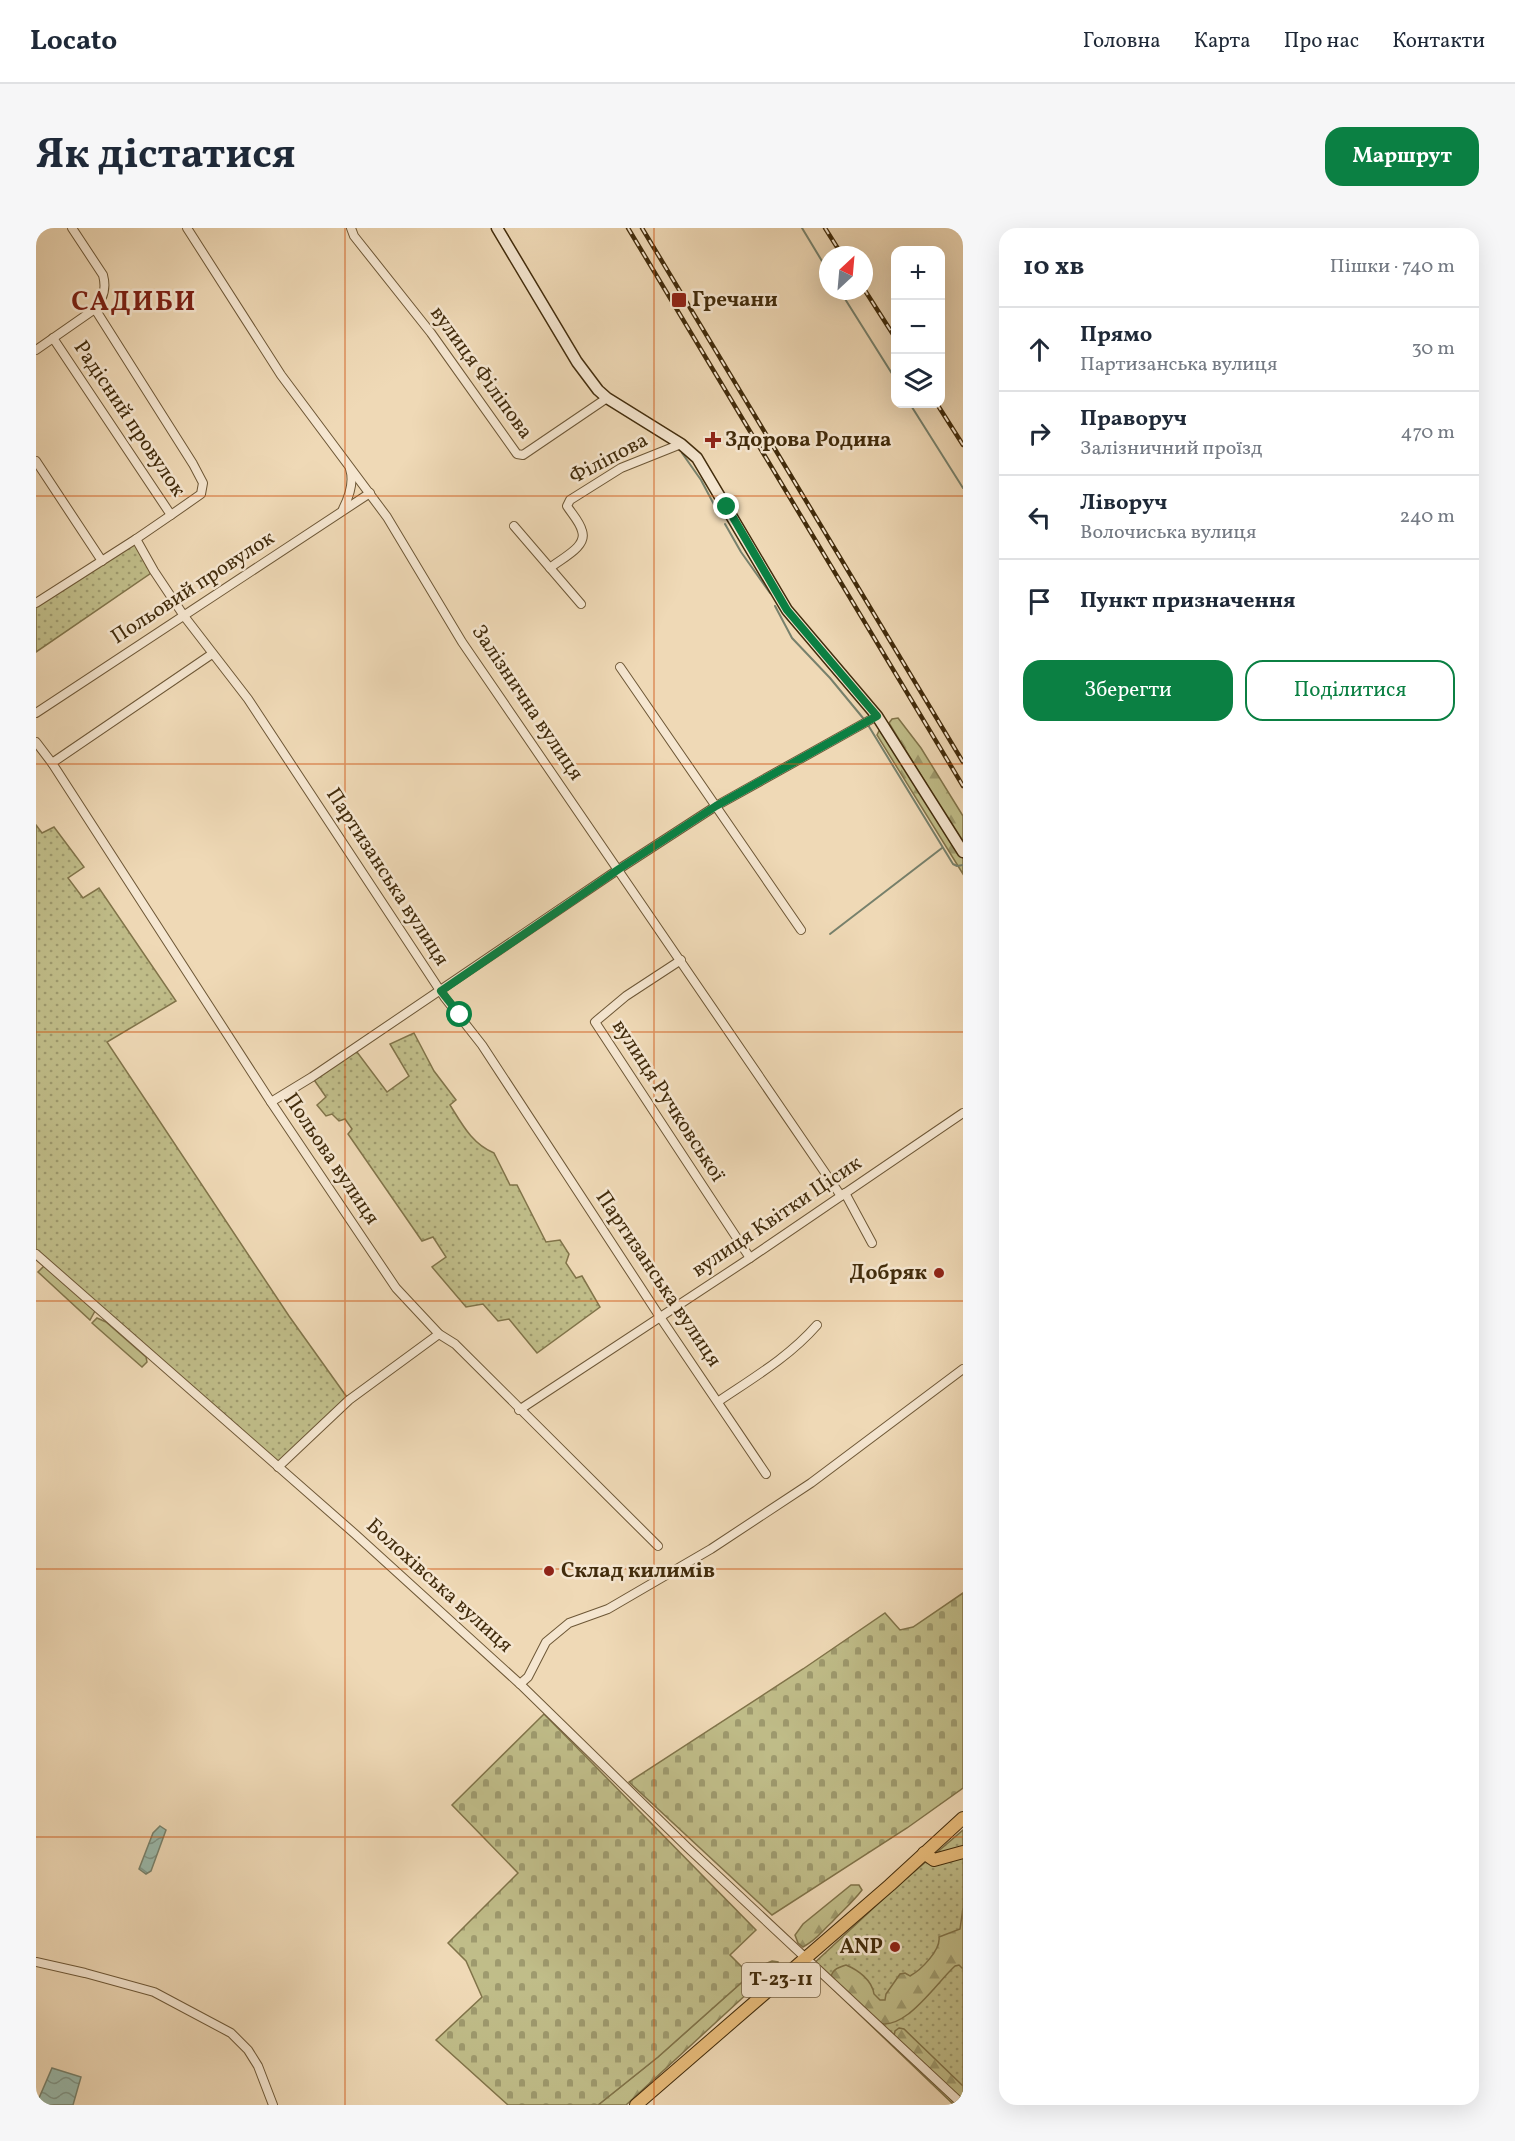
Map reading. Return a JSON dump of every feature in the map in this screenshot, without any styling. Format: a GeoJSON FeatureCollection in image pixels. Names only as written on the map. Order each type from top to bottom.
{"type":"FeatureCollection","features":[{"type":"Feature","properties":{"kind":"main road"},"geometry":{"type":"LineString","coordinates":[[497,228],[577,362],[592,383],[607,398],[681,444],[697,458],[787,610],[877,716],[963,852]]}},
{"type":"Feature","properties":{"kind":"main road","name":"Т-23-11"},"geometry":{"type":"LineString","coordinates":[[636,2105],[806,1958],[962,1818]]}},
{"type":"Feature","properties":{"kind":"main road"},"geometry":{"type":"LineString","coordinates":[[924,1853],[934,1860],[963,1852]]}},
{"type":"Feature","properties":{"kind":"street"},"geometry":{"type":"LineString","coordinates":[[36,350],[95,309],[104,296],[103,275],[72,228]]}},
{"type":"Feature","properties":{"kind":"street","name":"Залізнична вулиця"},"geometry":{"type":"LineString","coordinates":[[188,228],[281,375],[387,517],[462,642],[843,1194],[872,1243]]}},
{"type":"Feature","properties":{"kind":"street","name":"вулиця Філіпова"},"geometry":{"type":"LineString","coordinates":[[351,228],[354,236],[432,333],[517,454],[522,455],[607,398]]}},
{"type":"Feature","properties":{"kind":"street"},"geometry":{"type":"LineString","coordinates":[[95,309],[203,483],[201,494],[171,515]]}},
{"type":"Feature","properties":{"kind":"street","name":"Радісний провулок"},"geometry":{"type":"LineString","coordinates":[[36,603],[136,540],[171,515],[53,338]]}},
{"type":"Feature","properties":{"kind":"street","name":"Філіпова"},"geometry":{"type":"LineString","coordinates":[[550,568],[581,543],[584,537],[582,529],[567,506],[570,500],[621,468],[681,444]]}},
{"type":"Feature","properties":{"kind":"street"},"geometry":{"type":"LineString","coordinates":[[36,461],[102,561]]}},
{"type":"Feature","properties":{"kind":"street"},"geometry":{"type":"LineString","coordinates":[[340,512],[346,502],[351,481],[351,472],[346,461]]}},
{"type":"Feature","properties":{"kind":"street","name":"Польовий провулок"},"geometry":{"type":"LineString","coordinates":[[36,713],[370,493]]}},
{"type":"Feature","properties":{"kind":"street"},"geometry":{"type":"LineString","coordinates":[[514,526],[581,604]]}},
{"type":"Feature","properties":{"kind":"street","name":"Партизанська вулиця"},"geometry":{"type":"LineString","coordinates":[[136,540],[184,616],[248,699],[441,991],[482,1045],[766,1474]]}},
{"type":"Feature","properties":{"kind":"street"},"geometry":{"type":"LineString","coordinates":[[52,764],[212,654]]}},
{"type":"Feature","properties":{"kind":"street"},"geometry":{"type":"LineString","coordinates":[[620,667],[801,930]]}},
{"type":"Feature","properties":{"kind":"street"},"geometry":{"type":"LineString","coordinates":[[271,1102],[716,806],[877,716]]}},
{"type":"Feature","properties":{"kind":"street","name":"Польова вулиця"},"geometry":{"type":"LineString","coordinates":[[36,742],[271,1102],[396,1288],[439,1334],[455,1344],[658,1546]]}},
{"type":"Feature","properties":{"kind":"street","name":"вулиця Ручковської"},"geometry":{"type":"LineString","coordinates":[[681,960],[626,996],[595,1022],[750,1258]]}},
{"type":"Feature","properties":{"kind":"street","name":"вулиця Квітки Цісик"},"geometry":{"type":"LineString","coordinates":[[519,1410],[750,1258],[963,1113]]}},
{"type":"Feature","properties":{"kind":"street","name":"Болохівська вулиця"},"geometry":{"type":"LineString","coordinates":[[36,1254],[102,1310],[520,1684],[688,1848],[963,2105]]}},
{"type":"Feature","properties":{"kind":"street"},"geometry":{"type":"LineString","coordinates":[[718,1401],[758,1376],[805,1339],[817,1325]]}},
{"type":"Feature","properties":{"kind":"street"},"geometry":{"type":"LineString","coordinates":[[278,1467],[349,1400],[439,1334]]}},
{"type":"Feature","properties":{"kind":"street"},"geometry":{"type":"LineString","coordinates":[[520,1684],[528,1677],[546,1642],[569,1623],[608,1609],[711,1548],[811,1483],[963,1369]]}},
{"type":"Feature","properties":{"kind":"street"},"geometry":{"type":"LineString","coordinates":[[36,1962],[153,1992],[231,2033],[248,2050],[258,2066],[273,2105]]}},
{"type":"Feature","properties":{"kind":"green space"},"geometry":{"type":"Polygon","coordinates":[[[136,539],[154,571],[36,652],[36,603],[136,539]]]}},
{"type":"Feature","properties":{"kind":"green space"},"geometry":{"type":"Polygon","coordinates":[[[898,718],[921,748],[963,816],[963,844],[889,723],[892,719],[898,718]]]}},
{"type":"Feature","properties":{"kind":"green space"},"geometry":{"type":"Polygon","coordinates":[[[879,731],[882,731],[963,858],[963,874],[877,735],[879,731]]]}},
{"type":"Feature","properties":{"kind":"green space"},"geometry":{"type":"Polygon","coordinates":[[[36,825],[42,833],[54,827],[84,867],[68,878],[83,898],[99,888],[176,1001],[107,1042],[289,1316],[349,1400],[278,1467],[36,1254],[36,825]]]}},
{"type":"Feature","properties":{"kind":"green space"},"geometry":{"type":"Polygon","coordinates":[[[414,1033],[434,1071],[456,1100],[450,1105],[463,1126],[474,1139],[494,1153],[510,1185],[517,1185],[546,1242],[560,1240],[569,1254],[566,1263],[576,1278],[582,1276],[600,1307],[537,1353],[509,1319],[498,1321],[483,1304],[466,1307],[432,1267],[446,1257],[433,1237],[422,1241],[348,1134],[352,1129],[345,1119],[339,1121],[332,1114],[326,1116],[317,1105],[326,1097],[312,1077],[354,1048],[387,1092],[409,1076],[390,1044],[414,1033]]]}},
{"type":"Feature","properties":{"kind":"green space"},"geometry":{"type":"Polygon","coordinates":[[[45,1265],[95,1311],[90,1320],[38,1272],[45,1265]]]}},
{"type":"Feature","properties":{"kind":"green space"},"geometry":{"type":"Polygon","coordinates":[[[97,1318],[106,1322],[146,1357],[147,1362],[142,1367],[92,1323],[97,1318]]]}},
{"type":"Feature","properties":{"kind":"green space"},"geometry":{"type":"Polygon","coordinates":[[[963,1593],[963,1788],[907,1828],[772,1915],[629,1782],[885,1613],[900,1630],[913,1627],[963,1593]]]}},
{"type":"Feature","properties":{"kind":"green space"},"geometry":{"type":"Polygon","coordinates":[[[544,1714],[756,1930],[730,1955],[750,1975],[658,2057],[598,2105],[508,2105],[436,2040],[482,1997],[466,1961],[448,1943],[518,1873],[452,1805],[544,1714]]]}},
{"type":"Feature","properties":{"kind":"green space"},"geometry":{"type":"Polygon","coordinates":[[[963,1830],[963,2105],[954,2105],[810,1967],[894,1889],[963,1830]]]}},
{"type":"Feature","properties":{"kind":"green space"},"geometry":{"type":"Polygon","coordinates":[[[851,1885],[859,1885],[862,1890],[816,1938],[803,1947],[798,1943],[795,1935],[803,1924],[851,1885]]]}},
{"type":"Feature","properties":{"kind":"green space"},"geometry":{"type":"Polygon","coordinates":[[[963,1908],[963,1969],[959,1965],[955,1966],[918,2005],[897,2021],[886,2024],[870,2019],[830,1980],[835,1970],[846,1965],[864,1976],[874,1994],[880,2000],[885,2000],[886,1994],[900,1974],[905,1973],[910,1976],[929,1959],[937,1948],[939,1937],[960,1929],[963,1908]]]}},
{"type":"Feature","properties":{"kind":"green space"},"geometry":{"type":"Polygon","coordinates":[[[772,1961],[778,1962],[778,1968],[766,1980],[763,1979],[626,2105],[598,2105],[658,2057],[760,1966],[772,1961]]]}},
{"type":"Feature","properties":{"kind":"green space"},"geometry":{"type":"Polygon","coordinates":[[[899,2028],[904,2029],[963,2086],[963,2101],[894,2036],[895,2031],[899,2028]]]}},
{"type":"Feature","properties":{"kind":"water"},"geometry":{"type":"Polygon","coordinates":[[[160,1826],[166,1830],[151,1871],[146,1874],[139,1869],[153,1833],[160,1826]]]}},
{"type":"Feature","properties":{"kind":"water"},"geometry":{"type":"Polygon","coordinates":[[[52,2068],[81,2077],[73,2105],[36,2105],[52,2068]]]}},
{"type":"Feature","properties":{"kind":"waterway"},"geometry":{"type":"LineString","coordinates":[[802,228],[819,256]]}},
{"type":"Feature","properties":{"kind":"waterway"},"geometry":{"type":"LineString","coordinates":[[846,300],[891,372]]}},
{"type":"Feature","properties":{"kind":"waterway"},"geometry":{"type":"LineString","coordinates":[[913,408],[963,488]]}},
{"type":"Feature","properties":{"kind":"waterway"},"geometry":{"type":"LineString","coordinates":[[682,453],[701,480],[719,514]]}},
{"type":"Feature","properties":{"kind":"waterway"},"geometry":{"type":"LineString","coordinates":[[725,524],[741,552],[770,593]]}},
{"type":"Feature","properties":{"kind":"waterway"},"geometry":{"type":"LineString","coordinates":[[775,606],[792,638],[830,678],[863,718]]}},
{"type":"Feature","properties":{"kind":"waterway"},"geometry":{"type":"LineString","coordinates":[[868,725],[953,864],[963,865]]}},
{"type":"Feature","properties":{"kind":"waterway"},"geometry":{"type":"LineString","coordinates":[[830,934],[942,848]]}},
{"type":"Feature","properties":{"kind":"railway"},"geometry":{"type":"LineString","coordinates":[[628,228],[963,786]]}},
{"type":"Feature","properties":{"kind":"railway"},"geometry":{"type":"LineString","coordinates":[[642,228],[963,762]]}},
{"type":"Feature","properties":{"kind":"railway"},"geometry":{"type":"LineString","coordinates":[[825,228],[836,246]]}},
{"type":"Feature","properties":{"kind":"railway"},"geometry":{"type":"LineString","coordinates":[[871,300],[891,331]]}},
{"type":"Feature","properties":{"kind":"railway"},"geometry":{"type":"LineString","coordinates":[[940,408],[963,445]]}},
{"type":"Feature","properties":{"kind":"place","name":"Гречани"},"geometry":{"type":"Point","coordinates":[679,300]}},
{"type":"Feature","properties":{"kind":"place","name":"Здорова Родина"},"geometry":{"type":"Point","coordinates":[713,440]}},
{"type":"Feature","properties":{"kind":"place","name":"Добряк"},"geometry":{"type":"Point","coordinates":[939,1273]}},
{"type":"Feature","properties":{"kind":"place","name":"Склад килимів"},"geometry":{"type":"Point","coordinates":[549,1571]}},
{"type":"Feature","properties":{"kind":"place","name":"ANP"},"geometry":{"type":"Point","coordinates":[895,1947]}},
{"type":"Feature","properties":{"kind":"district","name":"САДИБИ"},"geometry":{"type":"Point","coordinates":[134,303]}},
{"type":"Feature","properties":{"kind":"route"},"geometry":{"type":"LineString","coordinates":[[460,1015],[441,991],[619,869],[716,806],[877,716],[787,610],[727,507]]}}]}
